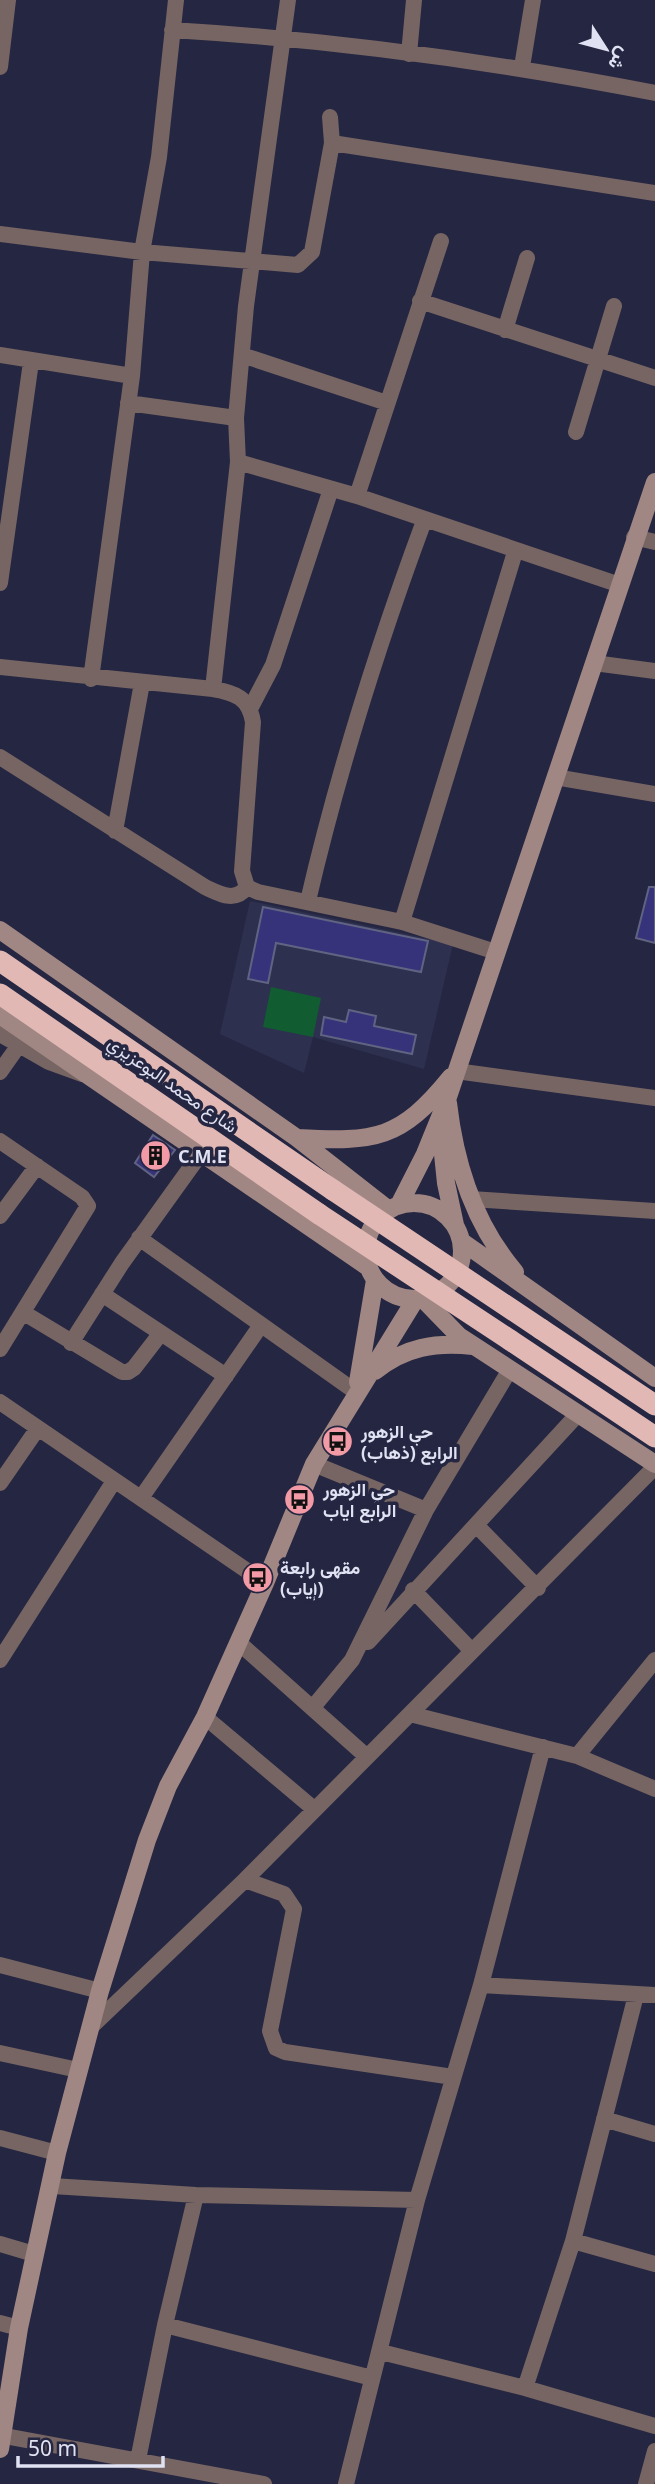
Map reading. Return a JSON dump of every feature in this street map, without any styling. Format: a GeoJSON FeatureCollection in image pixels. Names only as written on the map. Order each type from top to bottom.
{"type":"FeatureCollection","features":[{"type":"Feature","properties":{"kind":"highway","name":"شارع محمد البوعزيزي"},"geometry":{"type":"LineString","coordinates":[[0,961],[333,1190],[655,1405]]}},
{"type":"Feature","properties":{"kind":"highway","name":"شارع محمد البوعزيزي"},"geometry":{"type":"LineString","coordinates":[[0,994],[319,1214],[655,1437]]}},
{"type":"Feature","properties":{"kind":"main road"},"geometry":{"type":"LineString","coordinates":[[394,1208],[447,1100],[634,537],[655,482]]}},
{"type":"Feature","properties":{"kind":"main road"},"geometry":{"type":"LineString","coordinates":[[0,930],[394,1208]]}},
{"type":"Feature","properties":{"kind":"main road"},"geometry":{"type":"LineString","coordinates":[[0,1014],[372,1273],[393,1295],[419,1299],[446,1325],[509,1371],[655,1465]]}},
{"type":"Feature","properties":{"kind":"main road"},"geometry":{"type":"LineString","coordinates":[[297,1138],[350,1140],[391,1132],[421,1111],[456,1071]]}},
{"type":"Feature","properties":{"kind":"main road"},"geometry":{"type":"LineString","coordinates":[[447,1100],[454,1145],[471,1199],[507,1263],[531,1291]]}},
{"type":"Feature","properties":{"kind":"main road"},"geometry":{"type":"LineString","coordinates":[[1,2440],[34,2255],[78,2070],[147,1840],[168,1786],[205,1717],[314,1464],[356,1392],[419,1299],[451,1283],[461,1263],[458,1233],[446,1183],[440,1118]]}},
{"type":"Feature","properties":{"kind":"main road"},"geometry":{"type":"LineString","coordinates":[[356,1392],[372,1273],[369,1235],[373,1225],[394,1208],[412,1203],[436,1208],[458,1233],[531,1291],[655,1378]]}},
{"type":"Feature","properties":{"kind":"main road"},"geometry":{"type":"LineString","coordinates":[[356,1392],[370,1374],[408,1351],[429,1345],[474,1346]]}},
{"type":"Feature","properties":{"kind":"street"},"geometry":{"type":"LineString","coordinates":[[91,678],[132,376],[142,252],[159,157],[176,0]]}},
{"type":"Feature","properties":{"kind":"street"},"geometry":{"type":"LineString","coordinates":[[213,689],[238,462],[236,418],[252,262],[288,0]]}},
{"type":"Feature","properties":{"kind":"street"},"geometry":{"type":"LineString","coordinates":[[409,54],[414,0]]}},
{"type":"Feature","properties":{"kind":"street"},"geometry":{"type":"LineString","coordinates":[[522,67],[533,0]]}},
{"type":"Feature","properties":{"kind":"street"},"geometry":{"type":"LineString","coordinates":[[0,67],[5,7]]}},
{"type":"Feature","properties":{"kind":"street"},"geometry":{"type":"LineString","coordinates":[[172,30],[284,37],[522,67],[655,93]]}},
{"type":"Feature","properties":{"kind":"street"},"geometry":{"type":"LineString","coordinates":[[0,234],[142,252],[290,266],[308,259],[312,252],[332,144],[330,117]]}},
{"type":"Feature","properties":{"kind":"street"},"geometry":{"type":"LineString","coordinates":[[332,144],[655,193]]}},
{"type":"Feature","properties":{"kind":"street"},"geometry":{"type":"LineString","coordinates":[[357,496],[441,241]]}},
{"type":"Feature","properties":{"kind":"street"},"geometry":{"type":"LineString","coordinates":[[505,330],[527,258]]}},
{"type":"Feature","properties":{"kind":"street"},"geometry":{"type":"LineString","coordinates":[[420,301],[655,378]]}},
{"type":"Feature","properties":{"kind":"street"},"geometry":{"type":"LineString","coordinates":[[576,432],[614,306]]}},
{"type":"Feature","properties":{"kind":"street"},"geometry":{"type":"LineString","coordinates":[[0,355],[132,376]]}},
{"type":"Feature","properties":{"kind":"street"},"geometry":{"type":"LineString","coordinates":[[242,355],[387,403]]}},
{"type":"Feature","properties":{"kind":"street"},"geometry":{"type":"LineString","coordinates":[[0,583],[31,362]]}},
{"type":"Feature","properties":{"kind":"street"},"geometry":{"type":"LineString","coordinates":[[128,403],[236,418]]}},
{"type":"Feature","properties":{"kind":"street"},"geometry":{"type":"LineString","coordinates":[[238,462],[357,496],[515,552],[620,585]]}},
{"type":"Feature","properties":{"kind":"street"},"geometry":{"type":"LineString","coordinates":[[251,707],[273,665],[331,489]]}},
{"type":"Feature","properties":{"kind":"street"},"geometry":{"type":"LineString","coordinates":[[308,901],[331,799],[398,590],[424,521]]}},
{"type":"Feature","properties":{"kind":"street"},"geometry":{"type":"LineString","coordinates":[[634,537],[655,542]]}},
{"type":"Feature","properties":{"kind":"street"},"geometry":{"type":"LineString","coordinates":[[402,922],[515,552]]}},
{"type":"Feature","properties":{"kind":"street"},"geometry":{"type":"LineString","coordinates":[[594,663],[655,671]]}},
{"type":"Feature","properties":{"kind":"street"},"geometry":{"type":"LineString","coordinates":[[0,667],[213,689],[242,697],[251,707],[253,722],[242,871],[247,887]]}},
{"type":"Feature","properties":{"kind":"street"},"geometry":{"type":"LineString","coordinates":[[115,831],[142,683]]}},
{"type":"Feature","properties":{"kind":"street"},"geometry":{"type":"LineString","coordinates":[[0,757],[216,892],[231,897],[247,887],[402,922],[496,952]]}},
{"type":"Feature","properties":{"kind":"street"},"geometry":{"type":"LineString","coordinates":[[555,777],[655,794]]}},
{"type":"Feature","properties":{"kind":"street"},"geometry":{"type":"LineString","coordinates":[[0,1034],[49,1062],[90,1076]]}},
{"type":"Feature","properties":{"kind":"street"},"geometry":{"type":"LineString","coordinates":[[0,1072],[19,1045]]}},
{"type":"Feature","properties":{"kind":"street"},"geometry":{"type":"LineString","coordinates":[[456,1071],[655,1098]]}},
{"type":"Feature","properties":{"kind":"street"},"geometry":{"type":"LineString","coordinates":[[0,1141],[82,1196],[88,1206],[0,1349]]}},
{"type":"Feature","properties":{"kind":"street"},"geometry":{"type":"LineString","coordinates":[[71,1343],[139,1238],[201,1153]]}},
{"type":"Feature","properties":{"kind":"street"},"geometry":{"type":"LineString","coordinates":[[0,1216],[37,1166]]}},
{"type":"Feature","properties":{"kind":"street"},"geometry":{"type":"LineString","coordinates":[[471,1199],[655,1211]]}},
{"type":"Feature","properties":{"kind":"street"},"geometry":{"type":"LineString","coordinates":[[139,1238],[356,1392]]}},
{"type":"Feature","properties":{"kind":"street"},"geometry":{"type":"LineString","coordinates":[[102,1294],[226,1376]]}},
{"type":"Feature","properties":{"kind":"street"},"geometry":{"type":"LineString","coordinates":[[24,1313],[116,1369],[128,1372],[161,1333]]}},
{"type":"Feature","properties":{"kind":"street"},"geometry":{"type":"LineString","coordinates":[[141,1498],[261,1325]]}},
{"type":"Feature","properties":{"kind":"street"},"geometry":{"type":"LineString","coordinates":[[352,1660],[426,1510],[509,1371]]}},
{"type":"Feature","properties":{"kind":"street"},"geometry":{"type":"LineString","coordinates":[[0,1402],[265,1583]]}},
{"type":"Feature","properties":{"kind":"street"},"geometry":{"type":"LineString","coordinates":[[314,1706],[413,1590],[477,1526],[578,1414]]}},
{"type":"Feature","properties":{"kind":"street"},"geometry":{"type":"LineString","coordinates":[[0,1483],[38,1428]]}},
{"type":"Feature","properties":{"kind":"street"},"geometry":{"type":"LineString","coordinates":[[314,1464],[426,1510]]}},
{"type":"Feature","properties":{"kind":"street"},"geometry":{"type":"LineString","coordinates":[[92,2026],[245,1880],[366,1756],[538,1588],[655,1465]]}},
{"type":"Feature","properties":{"kind":"street"},"geometry":{"type":"LineString","coordinates":[[0,1660],[114,1481]]}},
{"type":"Feature","properties":{"kind":"street"},"geometry":{"type":"LineString","coordinates":[[477,1526],[538,1588]]}},
{"type":"Feature","properties":{"kind":"street"},"geometry":{"type":"LineString","coordinates":[[413,1590],[472,1651]]}},
{"type":"Feature","properties":{"kind":"street"},"geometry":{"type":"LineString","coordinates":[[238,1642],[314,1706],[366,1756]]}},
{"type":"Feature","properties":{"kind":"street"},"geometry":{"type":"LineString","coordinates":[[577,1756],[655,1660]]}},
{"type":"Feature","properties":{"kind":"street"},"geometry":{"type":"LineString","coordinates":[[410,1714],[577,1756],[655,1789]]}},
{"type":"Feature","properties":{"kind":"street"},"geometry":{"type":"LineString","coordinates":[[205,1717],[314,1809]]}},
{"type":"Feature","properties":{"kind":"street"},"geometry":{"type":"LineString","coordinates":[[346,2484],[417,2200],[481,1985],[543,1748]]}},
{"type":"Feature","properties":{"kind":"street"},"geometry":{"type":"LineString","coordinates":[[245,1880],[284,1894],[293,1909],[270,2031],[276,2048],[285,2052],[453,2077]]}},
{"type":"Feature","properties":{"kind":"street"},"geometry":{"type":"LineString","coordinates":[[0,1965],[100,1991]]}},
{"type":"Feature","properties":{"kind":"street"},"geometry":{"type":"LineString","coordinates":[[481,1985],[655,1995]]}},
{"type":"Feature","properties":{"kind":"street"},"geometry":{"type":"LineString","coordinates":[[525,2388],[573,2241],[636,1995]]}},
{"type":"Feature","properties":{"kind":"street"},"geometry":{"type":"LineString","coordinates":[[0,2053],[78,2070]]}},
{"type":"Feature","properties":{"kind":"street"},"geometry":{"type":"LineString","coordinates":[[604,2119],[655,2134]]}},
{"type":"Feature","properties":{"kind":"street"},"geometry":{"type":"LineString","coordinates":[[0,2138],[57,2153]]}},
{"type":"Feature","properties":{"kind":"street"},"geometry":{"type":"LineString","coordinates":[[52,2186],[196,2195],[417,2200]]}},
{"type":"Feature","properties":{"kind":"street"},"geometry":{"type":"LineString","coordinates":[[138,2460],[164,2325],[196,2195]]}},
{"type":"Feature","properties":{"kind":"street"},"geometry":{"type":"LineString","coordinates":[[573,2241],[655,2264]]}},
{"type":"Feature","properties":{"kind":"street"},"geometry":{"type":"LineString","coordinates":[[0,2244],[34,2255]]}},
{"type":"Feature","properties":{"kind":"street"},"geometry":{"type":"LineString","coordinates":[[0,2323],[19,2328]]}},
{"type":"Feature","properties":{"kind":"street"},"geometry":{"type":"LineString","coordinates":[[164,2325],[372,2378]]}},
{"type":"Feature","properties":{"kind":"street"},"geometry":{"type":"LineString","coordinates":[[381,2352],[525,2388],[655,2426]]}},
{"type":"Feature","properties":{"kind":"street"},"geometry":{"type":"LineString","coordinates":[[1,2440],[138,2460],[264,2484]]}},
{"type":"Feature","properties":{"kind":"street"},"geometry":{"type":"LineString","coordinates":[[646,2484],[655,2451]]}},
{"type":"Feature","properties":{"kind":"shaded area"},"geometry":{"type":"Polygon","coordinates":[[[250,901],[453,944],[424,1069],[313,1037],[304,1073],[220,1034],[250,901]]]}},
{"type":"Feature","properties":{"kind":"green space"},"geometry":{"type":"Polygon","coordinates":[[[271,987],[321,998],[313,1037],[263,1027],[271,987]]]}},
{"type":"Feature","properties":{"kind":"building"},"geometry":{"type":"Polygon","coordinates":[[[649,887],[655,887],[655,943],[636,938],[649,887]]]}},
{"type":"Feature","properties":{"kind":"building"},"geometry":{"type":"Polygon","coordinates":[[[263,907],[428,941],[421,972],[276,943],[268,983],[248,979],[263,907]]]}},
{"type":"Feature","properties":{"kind":"building"},"geometry":{"type":"Polygon","coordinates":[[[349,1010],[376,1016],[374,1026],[416,1035],[412,1054],[321,1035],[324,1017],[346,1022],[349,1010]]]}},
{"type":"Feature","properties":{"kind":"building","name":"C.M.E"},"geometry":{"type":"Polygon","coordinates":[[[153,1135],[175,1150],[154,1177],[135,1163],[153,1135]]]}},
{"type":"Feature","properties":{"kind":"place","name":"C.M.E"},"geometry":{"type":"Point","coordinates":[155,1156]}},
{"type":"Feature","properties":{"kind":"place","name":"حي الزهور الرابع (ذهاب)"},"geometry":{"type":"Point","coordinates":[338,1441]}},
{"type":"Feature","properties":{"kind":"place","name":"حي الزهور الرابع اياب"},"geometry":{"type":"Point","coordinates":[300,1499]}},
{"type":"Feature","properties":{"kind":"place","name":"مقهى رابعة (إياب)"},"geometry":{"type":"Point","coordinates":[257,1577]}}]}
